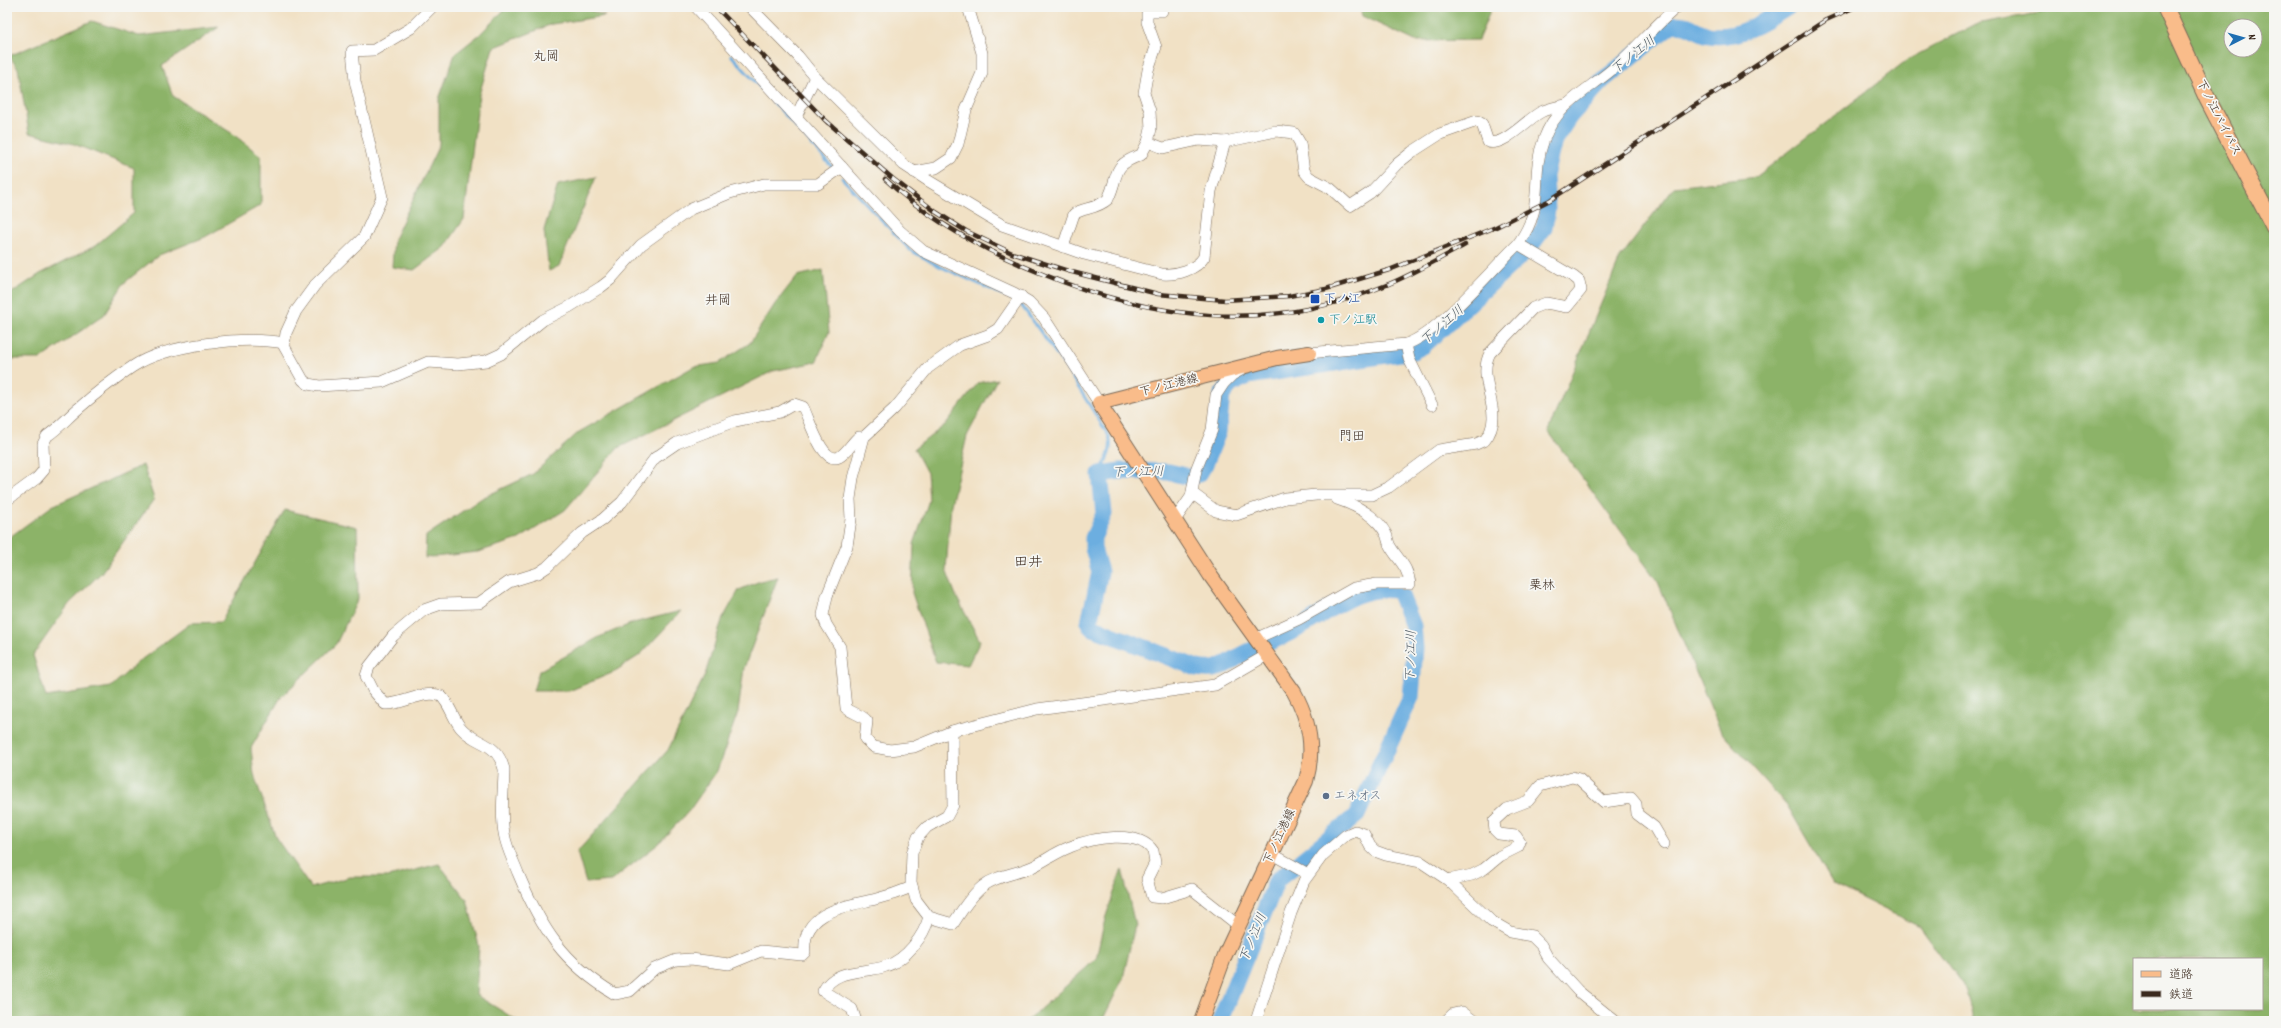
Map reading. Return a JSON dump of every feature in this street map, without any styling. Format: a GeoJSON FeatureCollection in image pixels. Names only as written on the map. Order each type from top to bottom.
{"type":"FeatureCollection","features":[{"type":"Feature","properties":{"kind":"highway","name":"下ノ江バイパス"},"geometry":{"type":"LineString","coordinates":[[2164,7],[2207,98],[2274,227]]}},
{"type":"Feature","properties":{"kind":"main road","name":"下ノ江港線"},"geometry":{"type":"LineString","coordinates":[[1099,403],[1250,365],[1309,353]]}},
{"type":"Feature","properties":{"kind":"main road"},"geometry":{"type":"LineString","coordinates":[[1099,403],[1174,520],[1256,639]]}},
{"type":"Feature","properties":{"kind":"main road","name":"下ノ江港線"},"geometry":{"type":"LineString","coordinates":[[1202,1021],[1218,972],[1239,926],[1277,857],[1306,781],[1311,747],[1307,722],[1300,702],[1256,639]]}},
{"type":"Feature","properties":{"kind":"street"},"geometry":{"type":"LineString","coordinates":[[432,7],[411,28],[374,50],[352,51],[355,82],[382,197],[364,237],[315,285],[296,311],[290,323],[284,343],[303,380],[308,384],[319,386],[382,382],[428,362],[458,364],[486,361],[501,354],[543,320],[569,307],[601,287],[610,280],[641,245],[691,208],[730,193],[764,184],[818,184],[842,167]]}},
{"type":"Feature","properties":{"kind":"street"},"geometry":{"type":"LineString","coordinates":[[696,7],[900,231],[923,251],[1034,307],[1044,318],[1099,403]]}},
{"type":"Feature","properties":{"kind":"street"},"geometry":{"type":"LineString","coordinates":[[750,7],[798,56],[815,77],[904,165],[983,215],[1010,228],[1063,247],[1162,274],[1173,274],[1195,266],[1202,260],[1205,252],[1212,191],[1225,142]]}},
{"type":"Feature","properties":{"kind":"street"},"geometry":{"type":"LineString","coordinates":[[914,172],[936,168],[951,158],[958,144],[966,110],[982,73],[982,53],[968,7]]}},
{"type":"Feature","properties":{"kind":"street"},"geometry":{"type":"LineString","coordinates":[[1309,353],[1407,349],[1416,339],[1436,325],[1524,247],[1535,212],[1539,160],[1544,140],[1552,123],[1565,105],[1614,68],[1677,7]]}},
{"type":"Feature","properties":{"kind":"street"},"geometry":{"type":"LineString","coordinates":[[1063,247],[1074,214],[1079,211],[1092,209],[1107,200],[1121,166],[1129,159],[1141,155],[1148,142],[1151,118],[1144,93],[1156,44],[1147,22],[1147,13],[1150,11],[1162,11]]}},
{"type":"Feature","properties":{"kind":"street"},"geometry":{"type":"LineString","coordinates":[[796,117],[815,77]]}},
{"type":"Feature","properties":{"kind":"street"},"geometry":{"type":"LineString","coordinates":[[1148,142],[1163,148],[1199,140],[1225,142],[1276,131],[1294,133],[1300,143],[1304,171],[1309,177],[1330,188],[1350,206],[1370,193],[1400,161],[1440,134],[1477,121],[1482,124],[1486,140],[1490,143],[1496,143],[1510,135],[1540,112],[1565,105]]}},
{"type":"Feature","properties":{"kind":"street"},"geometry":{"type":"LineString","coordinates":[[1192,493],[1216,511],[1236,515],[1284,498],[1327,495],[1359,496],[1378,493],[1389,487],[1439,450],[1476,444],[1487,437],[1494,415],[1487,381],[1486,362],[1490,353],[1533,308],[1546,303],[1567,307],[1581,290],[1579,282],[1574,277],[1524,247]]}},
{"type":"Feature","properties":{"kind":"street"},"geometry":{"type":"LineString","coordinates":[[1018,300],[1006,320],[994,332],[960,345],[928,368],[895,408],[864,437],[853,478],[850,499],[851,519],[847,546],[827,596],[823,615],[826,624],[840,646],[846,708],[853,714],[862,716],[867,721],[865,739],[874,747],[890,750],[914,747],[952,731],[1037,709],[1215,685],[1267,655]]}},
{"type":"Feature","properties":{"kind":"street"},"geometry":{"type":"LineString","coordinates":[[7,500],[37,478],[44,470],[43,444],[47,436],[80,407],[133,366],[170,351],[205,344],[255,342],[284,343]]}},
{"type":"Feature","properties":{"kind":"street"},"geometry":{"type":"LineString","coordinates":[[1407,349],[1432,404]]}},
{"type":"Feature","properties":{"kind":"street"},"geometry":{"type":"LineString","coordinates":[[1174,520],[1186,506],[1192,493],[1195,474],[1212,430],[1214,401],[1218,391],[1232,375],[1250,365]]}},
{"type":"Feature","properties":{"kind":"street"},"geometry":{"type":"LineString","coordinates":[[864,437],[859,437],[839,457],[833,458],[827,455],[822,449],[802,407],[794,404],[780,412],[735,421],[704,431],[677,443],[656,458],[622,502],[604,519],[582,533],[538,574],[509,582],[479,603],[441,604],[424,610],[393,636],[370,667],[366,676],[373,690],[385,704],[409,701],[428,694],[441,696],[462,729],[495,749],[504,769],[504,834],[525,890],[549,936],[592,980],[615,994],[630,991],[654,969],[666,962],[680,959],[729,964],[761,952],[802,955],[806,952],[805,943],[811,926],[832,910],[912,887]]}},
{"type":"Feature","properties":{"kind":"street"},"geometry":{"type":"LineString","coordinates":[[1256,639],[1299,619],[1354,588],[1377,584],[1410,584],[1409,573],[1405,565],[1390,546],[1386,534],[1376,521],[1355,506],[1327,495]]}},
{"type":"Feature","properties":{"kind":"street"},"geometry":{"type":"LineString","coordinates":[[952,731],[953,805],[947,816],[927,827],[918,837],[912,853],[912,887],[916,900],[929,917],[953,924],[970,898],[985,884],[1032,867],[1070,847],[1089,841],[1123,837],[1142,841],[1153,851],[1155,863],[1147,879],[1152,897],[1162,898],[1194,890],[1239,926]]}},
{"type":"Feature","properties":{"kind":"street"},"geometry":{"type":"LineString","coordinates":[[1448,880],[1472,875],[1484,869],[1500,856],[1518,847],[1520,842],[1516,836],[1499,834],[1495,830],[1494,821],[1507,809],[1528,801],[1540,786],[1572,777],[1579,779],[1604,802],[1632,798],[1636,804],[1637,814],[1654,828],[1664,844]]}},
{"type":"Feature","properties":{"kind":"street"},"geometry":{"type":"LineString","coordinates":[[1256,1021],[1291,913],[1307,873],[1323,855],[1350,833],[1355,831],[1364,834],[1375,850],[1386,855],[1421,862],[1448,880],[1491,921],[1510,932],[1532,936],[1541,945],[1548,958],[1578,991],[1615,1021]]}},
{"type":"Feature","properties":{"kind":"street"},"geometry":{"type":"LineString","coordinates":[[1277,857],[1307,873]]}},
{"type":"Feature","properties":{"kind":"street"},"geometry":{"type":"LineString","coordinates":[[856,1021],[852,1009],[823,991],[826,984],[851,972],[885,967],[898,960],[926,929],[929,917]]}},
{"type":"Feature","properties":{"kind":"street"},"geometry":{"type":"LineString","coordinates":[[1446,1021],[1453,1014],[1462,1012],[1474,1021]]}},
{"type":"Feature","properties":{"kind":"green space"},"geometry":{"type":"Polygon","coordinates":[[[507,7],[582,7],[605,16],[552,24],[493,48],[479,95],[464,219],[445,247],[414,270],[392,267],[394,239],[439,145],[439,99],[455,54],[479,35],[507,7]]]}},
{"type":"Feature","properties":{"kind":"green space"},"geometry":{"type":"Polygon","coordinates":[[[1360,7],[1492,7],[1478,40],[1415,41],[1362,16],[1360,7]]]}},
{"type":"Feature","properties":{"kind":"green space"},"geometry":{"type":"Polygon","coordinates":[[[2073,7],[2274,7],[2274,1021],[1974,1021],[1965,988],[1920,927],[1833,884],[1787,805],[1721,732],[1658,582],[1548,431],[1620,258],[1674,187],[1756,177],[1907,60],[1976,24],[2073,7]]]}},
{"type":"Feature","properties":{"kind":"green space"},"geometry":{"type":"Polygon","coordinates":[[[92,21],[139,36],[219,27],[162,66],[173,96],[233,134],[261,156],[261,205],[205,237],[159,255],[124,283],[104,315],[40,359],[7,359],[7,296],[40,274],[95,246],[134,213],[134,168],[74,144],[29,133],[18,68],[9,56],[92,21]]]}},
{"type":"Feature","properties":{"kind":"green space"},"geometry":{"type":"Polygon","coordinates":[[[596,177],[559,266],[549,271],[544,230],[558,185],[596,177]]]}},
{"type":"Feature","properties":{"kind":"green space"},"geometry":{"type":"Polygon","coordinates":[[[823,270],[829,332],[816,362],[773,371],[618,448],[565,510],[519,539],[478,552],[425,558],[426,536],[482,498],[533,474],[579,432],[693,367],[719,363],[750,343],[775,304],[797,276],[823,270]]]}},
{"type":"Feature","properties":{"kind":"green space"},"geometry":{"type":"Polygon","coordinates":[[[997,379],[967,436],[951,505],[946,570],[957,598],[980,641],[968,665],[936,662],[912,593],[914,544],[929,500],[927,473],[914,449],[945,425],[978,383],[997,379]]]}},
{"type":"Feature","properties":{"kind":"green space"},"geometry":{"type":"Polygon","coordinates":[[[143,465],[154,499],[101,573],[69,604],[33,655],[46,697],[111,687],[138,662],[191,623],[221,622],[285,510],[357,527],[358,599],[336,644],[281,697],[251,748],[254,775],[276,838],[311,888],[350,877],[388,877],[439,864],[467,900],[479,946],[476,995],[518,1021],[7,1021],[7,539],[52,506],[143,465]]]}},
{"type":"Feature","properties":{"kind":"green space"},"geometry":{"type":"Polygon","coordinates":[[[778,577],[744,668],[738,712],[717,771],[689,811],[657,845],[611,881],[586,883],[577,852],[668,750],[705,675],[722,620],[739,590],[760,581],[778,577]]]}},
{"type":"Feature","properties":{"kind":"green space"},"geometry":{"type":"Polygon","coordinates":[[[681,611],[640,655],[612,673],[569,691],[533,691],[539,671],[599,637],[633,623],[681,611]]]}},
{"type":"Feature","properties":{"kind":"green space"},"geometry":{"type":"Polygon","coordinates":[[[1122,869],[1135,925],[1123,978],[1102,1021],[1027,1021],[1096,959],[1105,919],[1122,869]]]}},
{"type":"Feature","properties":{"kind":"waterway","name":"下ノ江川"},"geometry":{"type":"LineString","coordinates":[[1220,1021],[1277,880],[1357,815],[1411,697],[1415,648],[1413,626],[1399,591],[1385,589],[1371,591],[1345,600],[1297,629],[1222,666],[1211,669],[1197,668],[1091,627],[1089,623],[1100,572],[1093,548],[1093,538],[1104,514],[1100,474],[1121,471],[1169,472],[1190,477],[1199,474],[1205,464],[1218,432],[1222,395],[1231,384],[1248,376],[1413,351],[1423,346],[1529,248],[1544,228],[1547,210],[1545,176],[1554,140],[1570,116],[1602,81],[1671,25],[1681,24],[1709,35],[1730,35],[1751,28],[1788,7]]}},
{"type":"Feature","properties":{"kind":"waterway"},"geometry":{"type":"LineString","coordinates":[[731,55],[834,169]]}},
{"type":"Feature","properties":{"kind":"waterway"},"geometry":{"type":"LineString","coordinates":[[842,178],[910,250],[939,266],[1012,299],[1022,306],[1063,363],[1109,436],[1110,451],[1100,474]]}},
{"type":"Feature","properties":{"kind":"railway"},"geometry":{"type":"LineString","coordinates":[[716,7],[828,123]]}},
{"type":"Feature","properties":{"kind":"railway"},"geometry":{"type":"LineString","coordinates":[[824,119],[892,178],[936,212],[966,231],[1012,253],[1068,271],[1158,294],[1225,300],[1289,296],[1326,289],[1389,270],[1496,227],[1550,200],[1826,20],[1855,7]]}},
{"type":"Feature","properties":{"kind":"railway"},"geometry":{"type":"LineString","coordinates":[[885,179],[920,208],[958,233],[998,255],[1040,273],[1083,289],[1125,302],[1168,310],[1211,315],[1254,315],[1297,311],[1340,301],[1394,282],[1465,245]]}},
{"type":"Feature","properties":{"kind":"place","name":"下ノ江"},"geometry":{"type":"Point","coordinates":[1315,299]}},
{"type":"Feature","properties":{"kind":"place","name":"下ノ江駅"},"geometry":{"type":"Point","coordinates":[1321,320]}},
{"type":"Feature","properties":{"kind":"place","name":"エネオス"},"geometry":{"type":"Point","coordinates":[1326,796]}},
{"type":"Feature","properties":{"kind":"district","name":"丸岡"},"geometry":{"type":"Point","coordinates":[546,57]}},
{"type":"Feature","properties":{"kind":"district","name":"井岡"},"geometry":{"type":"Point","coordinates":[718,301]}},
{"type":"Feature","properties":{"kind":"district","name":"門田"},"geometry":{"type":"Point","coordinates":[1352,437]}},
{"type":"Feature","properties":{"kind":"district","name":"田井"},"geometry":{"type":"Point","coordinates":[1028,563]}},
{"type":"Feature","properties":{"kind":"district","name":"栗林"},"geometry":{"type":"Point","coordinates":[1542,586]}}]}
